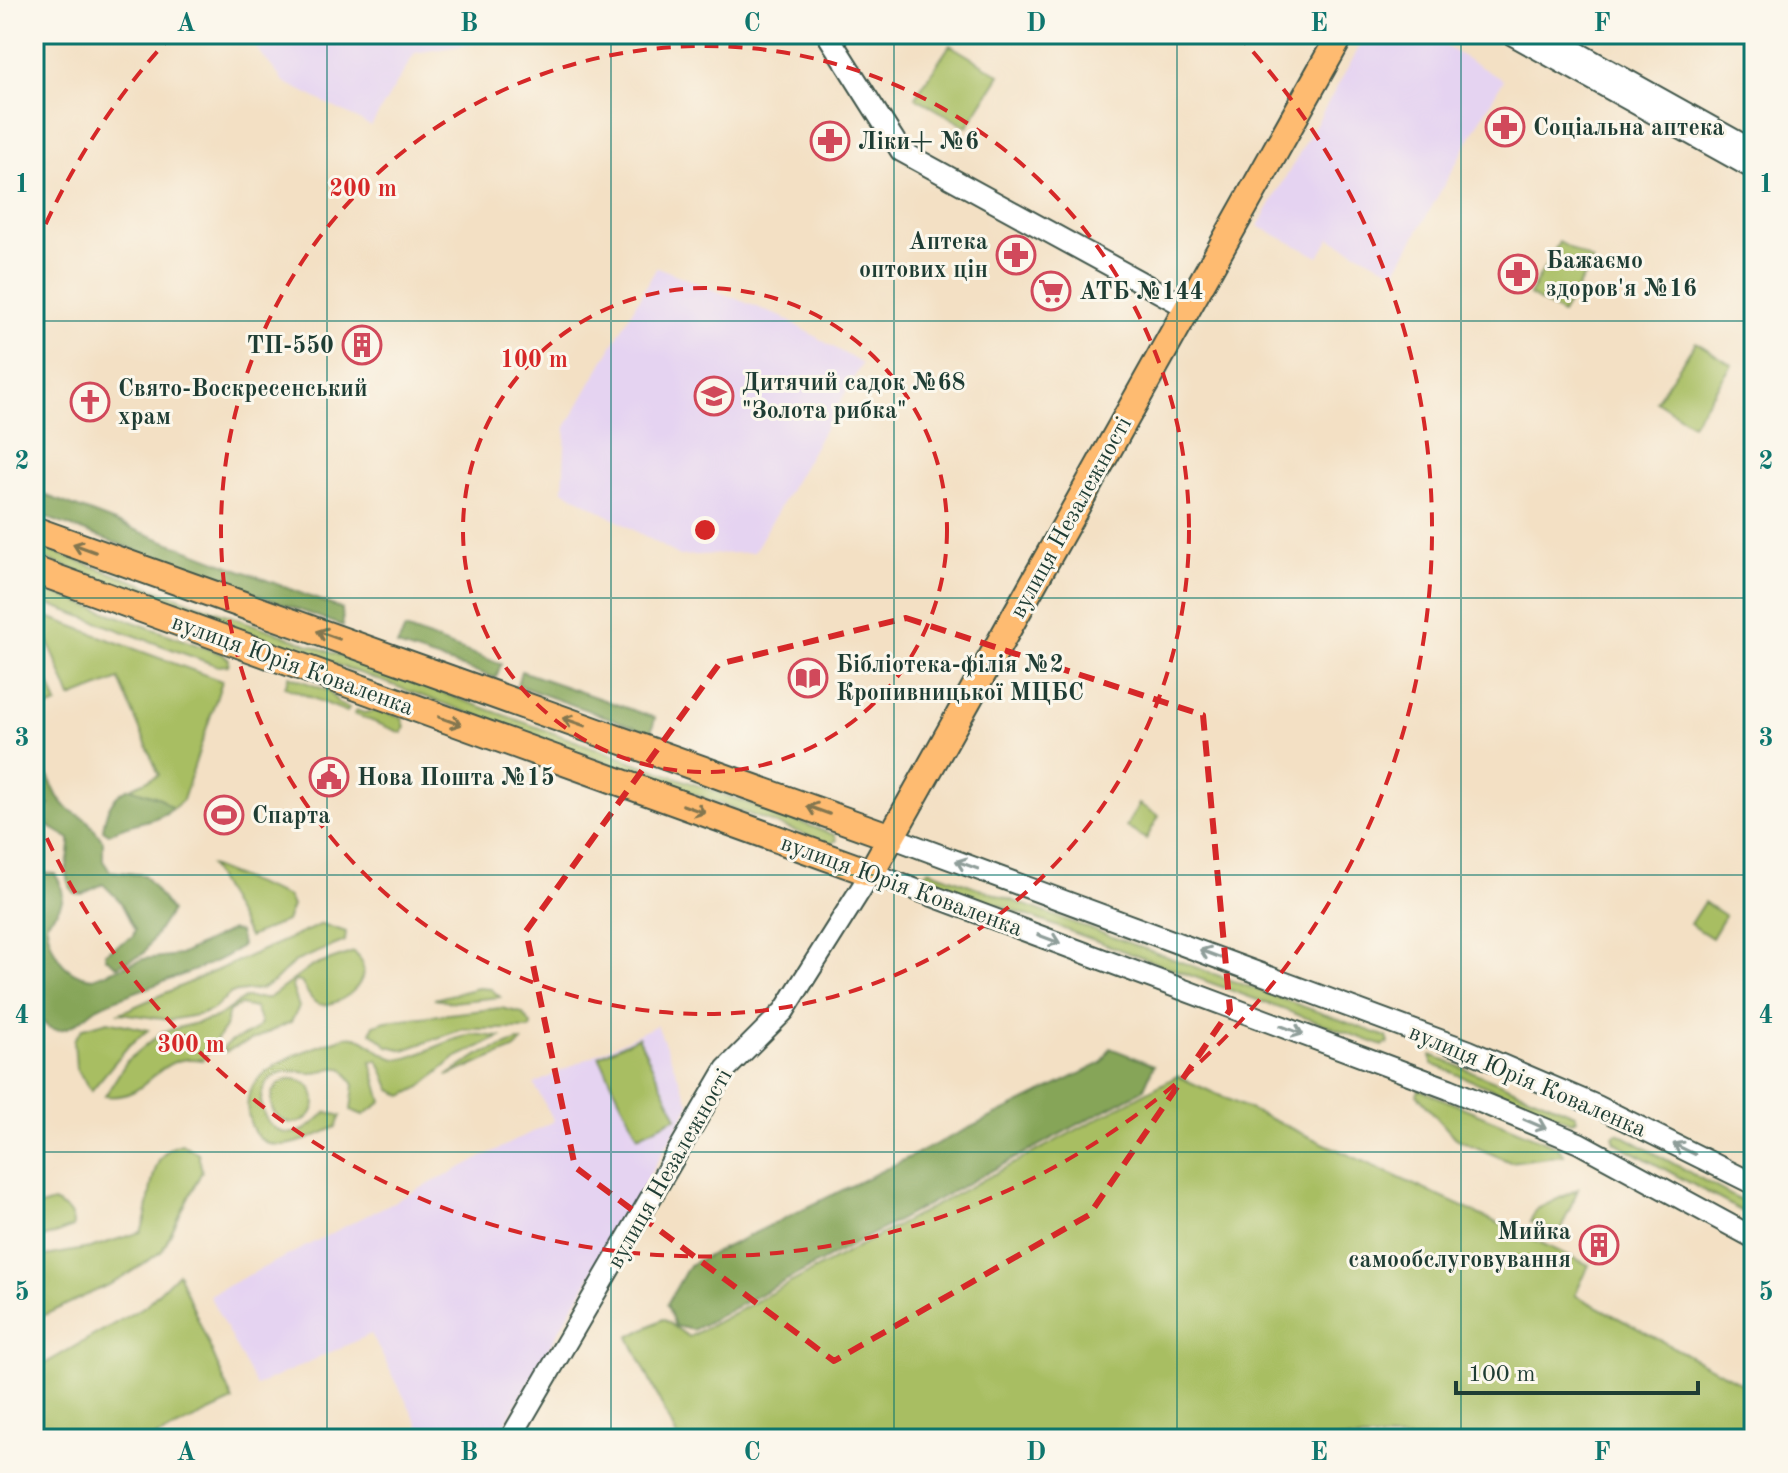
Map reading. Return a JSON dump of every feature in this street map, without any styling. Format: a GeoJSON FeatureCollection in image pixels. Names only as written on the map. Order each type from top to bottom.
{"type":"FeatureCollection","features":[{"type":"Feature","properties":{"kind":"main road","name":"вулиця Незалежності"},"geometry":{"type":"LineString","coordinates":[[871,873],[1341,34]]}},
{"type":"Feature","properties":{"kind":"main road","name":"вулиця Юрія Коваленка"},"geometry":{"type":"LineString","coordinates":[[34,530],[891,837]]}},
{"type":"Feature","properties":{"kind":"main road","name":"вулиця Юрія Коваленка"},"geometry":{"type":"LineString","coordinates":[[34,570],[871,873]]}},
{"type":"Feature","properties":{"kind":"street"},"geometry":{"type":"LineString","coordinates":[[827,34],[901,151],[1188,308]]}},
{"type":"Feature","properties":{"kind":"street"},"geometry":{"type":"LineString","coordinates":[[1511,34],[1754,169]]}},
{"type":"Feature","properties":{"kind":"street"},"geometry":{"type":"LineString","coordinates":[[1544,34],[1754,151]]}},
{"type":"Feature","properties":{"kind":"street","name":"вулиця Юрія Коваленка"},"geometry":{"type":"LineString","coordinates":[[891,837],[1469,1051],[1597,1106],[1754,1184]]}},
{"type":"Feature","properties":{"kind":"street","name":"вулиця Юрія Коваленка"},"geometry":{"type":"LineString","coordinates":[[871,873],[1464,1095],[1579,1143],[1754,1238]]}},
{"type":"Feature","properties":{"kind":"street","name":"вулиця Незалежності"},"geometry":{"type":"LineString","coordinates":[[510,1439],[726,1069],[784,1011],[871,873]]}},
{"type":"Feature","properties":{"kind":"highlighted area"},"geometry":{"type":"Polygon","coordinates":[[[906,618],[1203,715],[1230,1010],[1089,1215],[834,1361],[575,1167],[526,931],[719,664],[906,618]]]}},
{"type":"Feature","properties":{"kind":"shaded area"},"geometry":{"type":"Polygon","coordinates":[[[245,34],[536,34],[415,53],[371,126],[284,82],[245,34]]]}},
{"type":"Feature","properties":{"kind":"shaded area"},"geometry":{"type":"Polygon","coordinates":[[[1367,34],[1424,34],[1503,80],[1395,272],[1330,238],[1319,257],[1258,226],[1367,34]]]}},
{"type":"Feature","properties":{"kind":"shaded area","name":"Дитячий садок №68 \"Золота рибка\""},"geometry":{"type":"Polygon","coordinates":[[[657,267],[784,318],[862,364],[754,552],[680,556],[563,490],[566,427],[657,267]]]}},
{"type":"Feature","properties":{"kind":"shaded area"},"geometry":{"type":"Polygon","coordinates":[[[657,1025],[690,1105],[496,1439],[426,1439],[371,1334],[256,1386],[209,1295],[554,1121],[534,1084],[657,1025]]]}},
{"type":"Feature","properties":{"kind":"green space"},"geometry":{"type":"Polygon","coordinates":[[[950,45],[1000,75],[967,127],[915,97],[950,45]]]}},
{"type":"Feature","properties":{"kind":"green space"},"geometry":{"type":"Polygon","coordinates":[[[1559,242],[1593,261],[1562,314],[1529,295],[1559,242]]]}},
{"type":"Feature","properties":{"kind":"green space"},"geometry":{"type":"Polygon","coordinates":[[[1696,342],[1732,365],[1692,424],[1656,401],[1696,342]]]}},
{"type":"Feature","properties":{"kind":"green space"},"geometry":{"type":"Polygon","coordinates":[[[34,491],[342,609],[343,626],[34,513],[34,491]]]}},
{"type":"Feature","properties":{"kind":"green space"},"geometry":{"type":"Polygon","coordinates":[[[34,545],[835,835],[837,840],[831,844],[34,555],[34,545]]]}},
{"type":"Feature","properties":{"kind":"green space"},"geometry":{"type":"Polygon","coordinates":[[[34,586],[222,654],[229,659],[228,665],[218,666],[34,599],[34,586]]]}},
{"type":"Feature","properties":{"kind":"green space"},"geometry":{"type":"Polygon","coordinates":[[[37,613],[222,681],[183,800],[166,814],[172,808],[160,798],[130,788],[159,775],[119,679],[71,698],[37,613]]]}},
{"type":"Feature","properties":{"kind":"green space"},"geometry":{"type":"Polygon","coordinates":[[[405,629],[501,664],[496,678],[397,646],[405,629]]]}},
{"type":"Feature","properties":{"kind":"green space"},"geometry":{"type":"Polygon","coordinates":[[[34,644],[57,704],[34,713],[34,644]]]}},
{"type":"Feature","properties":{"kind":"green space"},"geometry":{"type":"Polygon","coordinates":[[[521,671],[655,718],[651,733],[517,685],[521,671]]]}},
{"type":"Feature","properties":{"kind":"green space"},"geometry":{"type":"Polygon","coordinates":[[[289,676],[329,691],[339,704],[349,708],[347,712],[285,687],[289,676]]]}},
{"type":"Feature","properties":{"kind":"green space"},"geometry":{"type":"Polygon","coordinates":[[[356,710],[364,713],[380,710],[402,718],[405,727],[402,733],[354,714],[356,710]]]}},
{"type":"Feature","properties":{"kind":"green space"},"geometry":{"type":"Polygon","coordinates":[[[34,732],[36,751],[58,797],[68,809],[87,820],[103,841],[103,861],[110,871],[144,875],[171,911],[143,954],[117,966],[106,958],[105,953],[133,936],[135,930],[120,901],[103,884],[82,894],[74,893],[70,886],[66,873],[70,839],[41,822],[41,812],[50,805],[34,799],[34,732]]]}},
{"type":"Feature","properties":{"kind":"green space"},"geometry":{"type":"Polygon","coordinates":[[[130,788],[160,798],[172,808],[159,817],[109,834],[103,830],[108,810],[118,795],[130,788]]]}},
{"type":"Feature","properties":{"kind":"green space"},"geometry":{"type":"Polygon","coordinates":[[[1139,804],[1159,816],[1146,839],[1126,827],[1139,804]]]}},
{"type":"Feature","properties":{"kind":"green space"},"geometry":{"type":"Polygon","coordinates":[[[210,866],[288,897],[292,906],[286,921],[249,937],[210,866]]]}},
{"type":"Feature","properties":{"kind":"green space"},"geometry":{"type":"Polygon","coordinates":[[[929,870],[1387,1037],[1389,1043],[1383,1046],[927,879],[924,875],[929,870]]]}},
{"type":"Feature","properties":{"kind":"green space"},"geometry":{"type":"Polygon","coordinates":[[[39,873],[55,874],[62,889],[60,906],[46,923],[51,943],[66,967],[82,976],[93,978],[143,959],[180,955],[231,930],[239,932],[242,945],[214,962],[98,1007],[67,1028],[46,1026],[40,1018],[35,996],[41,964],[34,956],[34,876],[39,873]]]}},
{"type":"Feature","properties":{"kind":"green space"},"geometry":{"type":"Polygon","coordinates":[[[1704,902],[1725,916],[1712,938],[1690,924],[1704,902]]]}},
{"type":"Feature","properties":{"kind":"green space"},"geometry":{"type":"Polygon","coordinates":[[[322,924],[346,932],[345,941],[294,962],[274,982],[261,989],[231,993],[214,1009],[170,1020],[120,1013],[322,924]]]}},
{"type":"Feature","properties":{"kind":"green space"},"geometry":{"type":"Polygon","coordinates":[[[354,952],[362,963],[363,974],[359,984],[343,999],[323,1005],[316,1003],[301,982],[294,981],[292,987],[299,1007],[291,1022],[225,1052],[223,1048],[227,1044],[253,1031],[261,1023],[255,1008],[240,1005],[229,1011],[225,1027],[203,1060],[186,1059],[173,1063],[133,1092],[105,1096],[127,1061],[162,1032],[216,1018],[244,998],[269,998],[311,967],[354,952]]]}},
{"type":"Feature","properties":{"kind":"green space"},"geometry":{"type":"Polygon","coordinates":[[[478,988],[491,989],[500,997],[453,1002],[434,999],[478,988]]]}},
{"type":"Feature","properties":{"kind":"green space"},"geometry":{"type":"Polygon","coordinates":[[[501,1008],[522,1013],[531,1024],[530,1029],[463,1029],[404,1050],[388,1046],[371,1032],[374,1025],[386,1021],[501,1008]]]}},
{"type":"Feature","properties":{"kind":"green space"},"geometry":{"type":"Polygon","coordinates":[[[108,1021],[148,1030],[129,1045],[91,1091],[76,1068],[74,1040],[83,1028],[108,1021]]]}},
{"type":"Feature","properties":{"kind":"green space"},"geometry":{"type":"Polygon","coordinates":[[[473,1034],[500,1037],[455,1058],[421,1087],[403,1096],[391,1090],[378,1060],[371,1062],[382,1102],[363,1115],[351,1110],[354,1085],[344,1069],[332,1068],[314,1073],[283,1072],[271,1078],[264,1088],[261,1099],[268,1122],[277,1130],[288,1133],[302,1131],[327,1112],[341,1116],[336,1127],[286,1145],[263,1141],[254,1132],[248,1109],[252,1087],[262,1075],[295,1055],[350,1036],[364,1040],[390,1057],[403,1059],[473,1034]]]}},
{"type":"Feature","properties":{"kind":"green space"},"geometry":{"type":"Polygon","coordinates":[[[638,1037],[677,1117],[638,1136],[599,1056],[638,1037]]]}},
{"type":"Feature","properties":{"kind":"green space"},"geometry":{"type":"Polygon","coordinates":[[[522,1042],[514,1049],[447,1076],[479,1055],[522,1042]]]}},
{"type":"Feature","properties":{"kind":"green space"},"geometry":{"type":"Polygon","coordinates":[[[1110,1048],[1154,1065],[1143,1090],[693,1330],[675,1326],[667,1304],[689,1265],[1102,1063],[1110,1048]]]}},
{"type":"Feature","properties":{"kind":"green space"},"geometry":{"type":"Polygon","coordinates":[[[1431,1055],[1575,1114],[1577,1119],[1571,1122],[1432,1064],[1431,1055]]]}},
{"type":"Feature","properties":{"kind":"green space"},"geometry":{"type":"Polygon","coordinates":[[[1177,1076],[1589,1265],[1575,1295],[1754,1390],[1754,1439],[678,1439],[629,1337],[663,1319],[689,1337],[1177,1076]]]}},
{"type":"Feature","properties":{"kind":"green space"},"geometry":{"type":"Polygon","coordinates":[[[293,1079],[309,1085],[315,1101],[309,1117],[293,1123],[277,1117],[271,1101],[277,1085],[293,1079]]]}},
{"type":"Feature","properties":{"kind":"green space"},"geometry":{"type":"Polygon","coordinates":[[[1419,1089],[1558,1147],[1564,1155],[1510,1162],[1455,1138],[1417,1095],[1419,1089]]]}},
{"type":"Feature","properties":{"kind":"green space"},"geometry":{"type":"Polygon","coordinates":[[[1618,1133],[1754,1208],[1754,1218],[1615,1142],[1613,1136],[1618,1133]]]}},
{"type":"Feature","properties":{"kind":"green space"},"geometry":{"type":"Polygon","coordinates":[[[182,1144],[198,1153],[202,1171],[162,1251],[119,1280],[34,1320],[34,1258],[90,1248],[141,1232],[152,1181],[161,1157],[182,1144]]]}},
{"type":"Feature","properties":{"kind":"green space"},"geometry":{"type":"Polygon","coordinates":[[[1578,1189],[1559,1234],[1530,1221],[1537,1209],[1578,1189]]]}},
{"type":"Feature","properties":{"kind":"green space"},"geometry":{"type":"Polygon","coordinates":[[[53,1202],[68,1211],[73,1227],[38,1240],[34,1235],[34,1208],[53,1202]]]}},
{"type":"Feature","properties":{"kind":"green space"},"geometry":{"type":"Polygon","coordinates":[[[178,1273],[233,1401],[152,1439],[37,1439],[34,1370],[145,1306],[178,1273]]]}},
{"type":"Feature","properties":{"kind":"place","name":"Соціальна аптека"},"geometry":{"type":"Point","coordinates":[1505,127]}},
{"type":"Feature","properties":{"kind":"place","name":"Ліки+ №6"},"geometry":{"type":"Point","coordinates":[830,141]}},
{"type":"Feature","properties":{"kind":"place","name":"Аптека оптових цін"},"geometry":{"type":"Point","coordinates":[1016,255]}},
{"type":"Feature","properties":{"kind":"place","name":"Бажаємо здоров'я №16"},"geometry":{"type":"Point","coordinates":[1518,274]}},
{"type":"Feature","properties":{"kind":"place","name":"АТБ №144"},"geometry":{"type":"Point","coordinates":[1051,291]}},
{"type":"Feature","properties":{"kind":"place","name":"ТП-550"},"geometry":{"type":"Point","coordinates":[362,345]}},
{"type":"Feature","properties":{"kind":"place","name":"Дитячий садок №68 \"Золота рибка\""},"geometry":{"type":"Point","coordinates":[714,396]}},
{"type":"Feature","properties":{"kind":"place","name":"Свято-Воскресенський храм"},"geometry":{"type":"Point","coordinates":[90,402]}},
{"type":"Feature","properties":{"kind":"place","name":"Бібліотека-філія №2 Кропивницької МЦБС"},"geometry":{"type":"Point","coordinates":[808,678]}},
{"type":"Feature","properties":{"kind":"place","name":"Нова Пошта №15"},"geometry":{"type":"Point","coordinates":[329,777]}},
{"type":"Feature","properties":{"kind":"place","name":"Спарта"},"geometry":{"type":"Point","coordinates":[224,815]}},
{"type":"Feature","properties":{"kind":"place","name":"Мийка самообслуговування"},"geometry":{"type":"Point","coordinates":[1599,1245]}}]}
